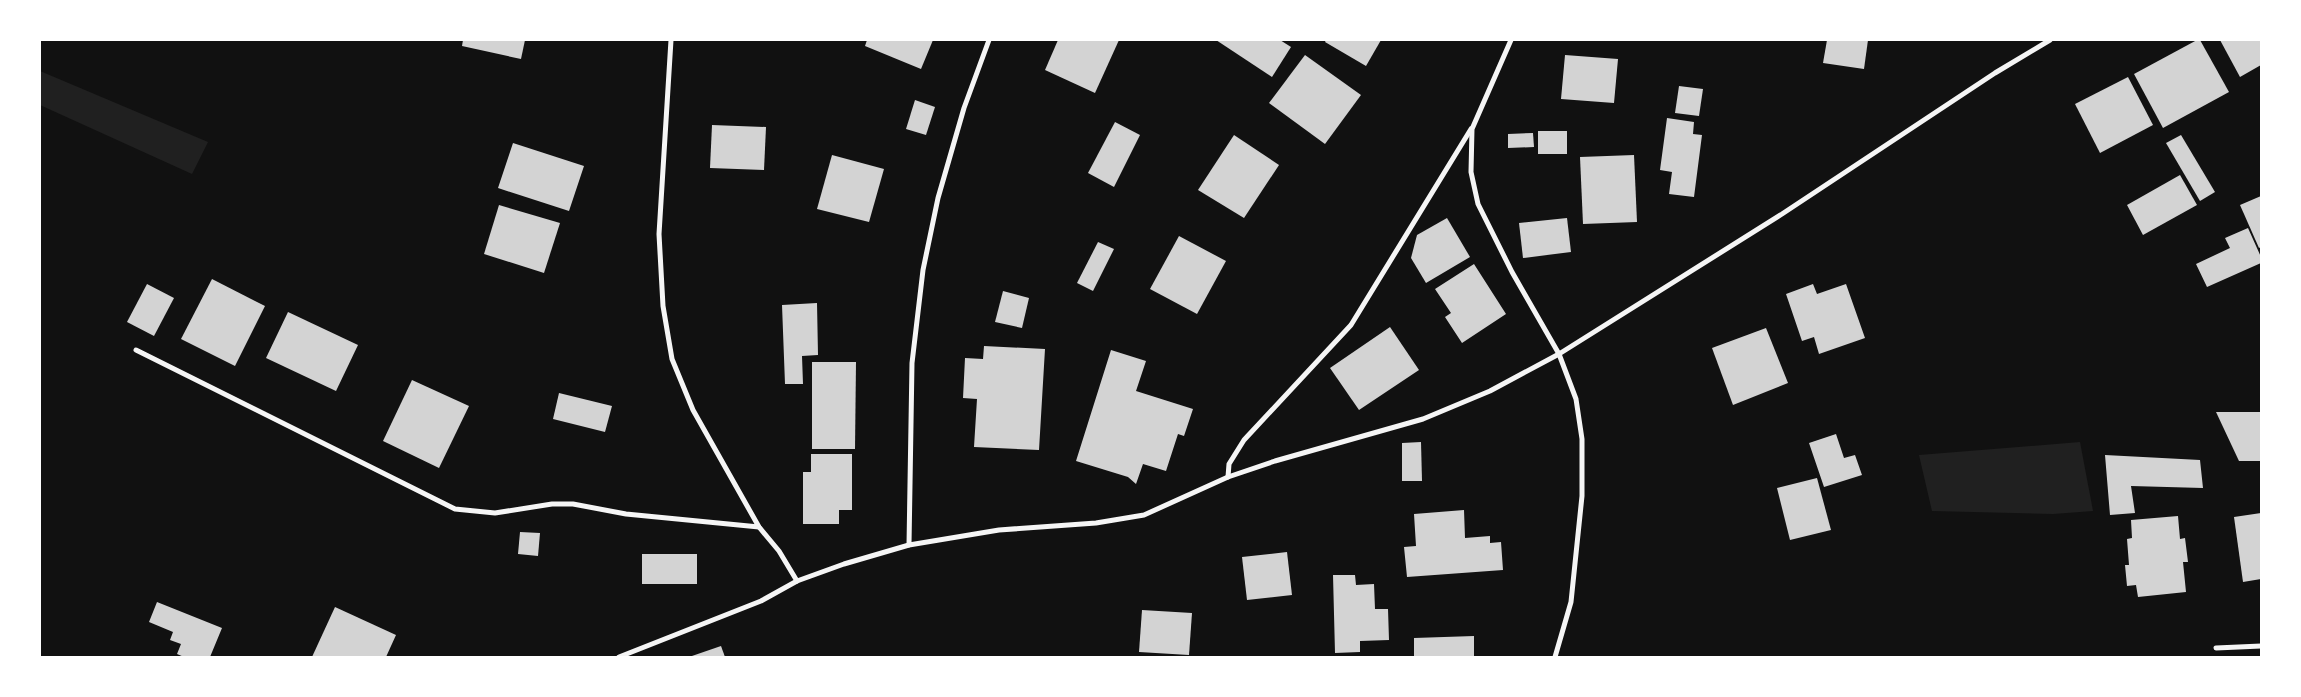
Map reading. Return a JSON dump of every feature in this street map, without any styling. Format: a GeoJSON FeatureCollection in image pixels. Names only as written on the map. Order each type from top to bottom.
{"type":"FeatureCollection","features":[{"type":"Feature","properties":{"kind":"street"},"geometry":{"type":"LineString","coordinates":[[671,40],[659,234],[664,306],[672,359],[693,410],[759,526],[779,551],[797,582]]}},
{"type":"Feature","properties":{"kind":"street"},"geometry":{"type":"LineString","coordinates":[[909,545],[912,363],[923,270],[941,189],[964,108],[990,40]]}},
{"type":"Feature","properties":{"kind":"street"},"geometry":{"type":"LineString","coordinates":[[1228,477],[1229,464],[1244,440],[1351,325],[1472,129],[1511,40]]}},
{"type":"Feature","properties":{"kind":"street"},"geometry":{"type":"LineString","coordinates":[[619,657],[761,601],[797,582],[844,564],[909,545],[998,530],[1096,523],[1144,515],[1228,477],[1275,461],[1424,419],[1490,391],[1559,354],[1782,214],[1995,73],[2050,40]]}},
{"type":"Feature","properties":{"kind":"street"},"geometry":{"type":"LineString","coordinates":[[1472,129],[1471,172],[1478,204],[1512,272],[1559,354],[1576,399],[1582,439],[1582,496],[1571,602],[1555,657]]}},
{"type":"Feature","properties":{"kind":"street"},"geometry":{"type":"LineString","coordinates":[[136,350],[454,509],[494,513],[552,504],[573,504],[626,514],[759,526]]}},
{"type":"Feature","properties":{"kind":"street"},"geometry":{"type":"LineString","coordinates":[[2216,648],[2261,646]]}},
{"type":"Feature","properties":{"kind":"shaded area"},"geometry":{"type":"Polygon","coordinates":[[[40,71],[208,142],[192,174],[40,105],[40,71]]]}},
{"type":"Feature","properties":{"kind":"shaded area"},"geometry":{"type":"Polygon","coordinates":[[[2080,442],[2093,511],[2053,514],[1932,511],[1919,455],[2080,442]]]}},
{"type":"Feature","properties":{"kind":"building"},"geometry":{"type":"Polygon","coordinates":[[[463,40],[525,40],[521,59],[462,46],[463,40]]]}},
{"type":"Feature","properties":{"kind":"building"},"geometry":{"type":"Polygon","coordinates":[[[867,40],[933,40],[921,69],[865,46],[867,40]]]}},
{"type":"Feature","properties":{"kind":"building"},"geometry":{"type":"Polygon","coordinates":[[[1058,40],[1119,40],[1095,93],[1045,70],[1058,40]]]}},
{"type":"Feature","properties":{"kind":"building"},"geometry":{"type":"Polygon","coordinates":[[[1216,40],[1280,40],[1291,47],[1272,77],[1216,40]]]}},
{"type":"Feature","properties":{"kind":"building"},"geometry":{"type":"Polygon","coordinates":[[[1326,40],[1381,40],[1366,66],[1325,42],[1326,40]]]}},
{"type":"Feature","properties":{"kind":"building"},"geometry":{"type":"Polygon","coordinates":[[[1827,40],[1868,40],[1864,69],[1823,63],[1827,40]]]}},
{"type":"Feature","properties":{"kind":"building"},"geometry":{"type":"Polygon","coordinates":[[[2200,40],[2229,92],[2163,128],[2134,74],[2200,40]]]}},
{"type":"Feature","properties":{"kind":"building"},"geometry":{"type":"Polygon","coordinates":[[[2220,40],[2261,40],[2261,65],[2240,77],[2220,40]]]}},
{"type":"Feature","properties":{"kind":"building"},"geometry":{"type":"Polygon","coordinates":[[[1305,55],[1361,95],[1325,144],[1269,103],[1305,55]]]}},
{"type":"Feature","properties":{"kind":"building"},"geometry":{"type":"Polygon","coordinates":[[[1565,55],[1618,59],[1614,103],[1561,99],[1565,55]]]}},
{"type":"Feature","properties":{"kind":"building"},"geometry":{"type":"Polygon","coordinates":[[[2128,77],[2153,125],[2100,153],[2075,104],[2128,77]]]}},
{"type":"Feature","properties":{"kind":"building"},"geometry":{"type":"Polygon","coordinates":[[[1679,86],[1703,89],[1699,116],[1675,113],[1679,86]]]}},
{"type":"Feature","properties":{"kind":"building"},"geometry":{"type":"Polygon","coordinates":[[[915,100],[935,107],[926,135],[906,129],[915,100]]]}},
{"type":"Feature","properties":{"kind":"building"},"geometry":{"type":"Polygon","coordinates":[[[1667,118],[1694,122],[1693,134],[1702,135],[1694,197],[1669,194],[1672,172],[1660,170],[1667,118]]]}},
{"type":"Feature","properties":{"kind":"building"},"geometry":{"type":"Polygon","coordinates":[[[1115,122],[1140,135],[1114,187],[1088,173],[1115,122]]]}},
{"type":"Feature","properties":{"kind":"building"},"geometry":{"type":"Polygon","coordinates":[[[712,125],[766,127],[764,170],[710,168],[712,125]]]}},
{"type":"Feature","properties":{"kind":"building"},"geometry":{"type":"Polygon","coordinates":[[[1538,131],[1567,131],[1567,154],[1538,154],[1538,131]]]}},
{"type":"Feature","properties":{"kind":"building"},"geometry":{"type":"Polygon","coordinates":[[[1533,133],[1534,147],[1508,148],[1508,134],[1533,133]]]}},
{"type":"Feature","properties":{"kind":"building"},"geometry":{"type":"Polygon","coordinates":[[[1234,135],[1279,165],[1244,218],[1198,190],[1234,135]]]}},
{"type":"Feature","properties":{"kind":"building"},"geometry":{"type":"Polygon","coordinates":[[[2181,135],[2215,192],[2200,201],[2166,143],[2181,135]]]}},
{"type":"Feature","properties":{"kind":"building"},"geometry":{"type":"Polygon","coordinates":[[[513,143],[584,166],[569,211],[498,188],[513,143]]]}},
{"type":"Feature","properties":{"kind":"building"},"geometry":{"type":"Polygon","coordinates":[[[832,155],[884,169],[869,222],[817,209],[832,155]]]}},
{"type":"Feature","properties":{"kind":"building"},"geometry":{"type":"Polygon","coordinates":[[[1634,155],[1637,222],[1583,224],[1580,157],[1634,155]]]}},
{"type":"Feature","properties":{"kind":"building"},"geometry":{"type":"Polygon","coordinates":[[[2180,175],[2197,205],[2143,235],[2127,205],[2180,175]]]}},
{"type":"Feature","properties":{"kind":"building"},"geometry":{"type":"Polygon","coordinates":[[[2261,196],[2261,247],[2259,248],[2240,205],[2261,196]]]}},
{"type":"Feature","properties":{"kind":"building"},"geometry":{"type":"Polygon","coordinates":[[[499,205],[560,223],[544,273],[484,254],[499,205]]]}},
{"type":"Feature","properties":{"kind":"building"},"geometry":{"type":"Polygon","coordinates":[[[1447,218],[1470,257],[1426,283],[1411,258],[1417,235],[1447,218]]]}},
{"type":"Feature","properties":{"kind":"building"},"geometry":{"type":"Polygon","coordinates":[[[1567,218],[1571,252],[1523,258],[1519,223],[1567,218]]]}},
{"type":"Feature","properties":{"kind":"building"},"geometry":{"type":"Polygon","coordinates":[[[2248,228],[2261,257],[2261,263],[2207,287],[2196,264],[2230,248],[2225,238],[2248,228]]]}},
{"type":"Feature","properties":{"kind":"building"},"geometry":{"type":"Polygon","coordinates":[[[1179,236],[1226,261],[1197,314],[1150,289],[1179,236]]]}},
{"type":"Feature","properties":{"kind":"building"},"geometry":{"type":"Polygon","coordinates":[[[1098,242],[1114,249],[1093,291],[1077,283],[1098,242]]]}},
{"type":"Feature","properties":{"kind":"building"},"geometry":{"type":"Polygon","coordinates":[[[1474,264],[1506,314],[1462,343],[1445,317],[1451,313],[1435,289],[1474,264]]]}},
{"type":"Feature","properties":{"kind":"building"},"geometry":{"type":"Polygon","coordinates":[[[212,279],[265,306],[235,366],[181,339],[212,279]]]}},
{"type":"Feature","properties":{"kind":"building"},"geometry":{"type":"Polygon","coordinates":[[[147,284],[174,298],[154,336],[127,322],[147,284]]]}},
{"type":"Feature","properties":{"kind":"building"},"geometry":{"type":"Polygon","coordinates":[[[1813,284],[1817,294],[1846,284],[1865,338],[1819,354],[1814,337],[1802,341],[1786,294],[1813,284]]]}},
{"type":"Feature","properties":{"kind":"building"},"geometry":{"type":"Polygon","coordinates":[[[1003,291],[1029,298],[1022,328],[995,322],[1003,291]]]}},
{"type":"Feature","properties":{"kind":"building"},"geometry":{"type":"Polygon","coordinates":[[[817,303],[818,355],[802,356],[803,384],[785,384],[782,305],[817,303]]]}},
{"type":"Feature","properties":{"kind":"building"},"geometry":{"type":"Polygon","coordinates":[[[288,312],[358,345],[336,391],[266,358],[288,312]]]}},
{"type":"Feature","properties":{"kind":"building"},"geometry":{"type":"Polygon","coordinates":[[[1390,327],[1419,370],[1359,410],[1330,368],[1390,327]]]}},
{"type":"Feature","properties":{"kind":"building"},"geometry":{"type":"Polygon","coordinates":[[[1766,328],[1788,383],[1733,405],[1712,348],[1766,328]]]}},
{"type":"Feature","properties":{"kind":"building"},"geometry":{"type":"Polygon","coordinates":[[[984,346],[1045,349],[1039,450],[974,447],[977,399],[963,398],[965,358],[983,359],[984,346]]]}},
{"type":"Feature","properties":{"kind":"building"},"geometry":{"type":"Polygon","coordinates":[[[1111,350],[1146,361],[1136,391],[1193,409],[1184,436],[1178,434],[1166,471],[1143,464],[1136,484],[1128,477],[1076,461],[1111,350]]]}},
{"type":"Feature","properties":{"kind":"building"},"geometry":{"type":"Polygon","coordinates":[[[812,362],[856,362],[855,449],[812,449],[812,362]]]}},
{"type":"Feature","properties":{"kind":"building"},"geometry":{"type":"Polygon","coordinates":[[[412,380],[469,406],[439,468],[383,441],[412,380]]]}},
{"type":"Feature","properties":{"kind":"building"},"geometry":{"type":"Polygon","coordinates":[[[559,393],[612,406],[605,432],[553,419],[559,393]]]}},
{"type":"Feature","properties":{"kind":"building"},"geometry":{"type":"Polygon","coordinates":[[[2216,412],[2261,412],[2261,461],[2239,461],[2216,412]]]}},
{"type":"Feature","properties":{"kind":"building"},"geometry":{"type":"Polygon","coordinates":[[[1836,434],[1844,458],[1855,455],[1862,475],[1824,487],[1809,443],[1836,434]]]}},
{"type":"Feature","properties":{"kind":"building"},"geometry":{"type":"Polygon","coordinates":[[[1421,442],[1422,481],[1402,481],[1402,443],[1421,442]]]}},
{"type":"Feature","properties":{"kind":"building"},"geometry":{"type":"Polygon","coordinates":[[[811,454],[852,454],[852,510],[839,510],[839,524],[803,524],[803,472],[811,472],[811,454]]]}},
{"type":"Feature","properties":{"kind":"building"},"geometry":{"type":"Polygon","coordinates":[[[2105,455],[2200,460],[2203,488],[2131,486],[2135,513],[2110,515],[2105,455]]]}},
{"type":"Feature","properties":{"kind":"building"},"geometry":{"type":"Polygon","coordinates":[[[1817,478],[1831,530],[1790,540],[1777,488],[1817,478]]]}},
{"type":"Feature","properties":{"kind":"building"},"geometry":{"type":"Polygon","coordinates":[[[1464,510],[1465,538],[1490,536],[1490,543],[1501,542],[1503,570],[1407,577],[1404,547],[1416,546],[1414,514],[1464,510]]]}},
{"type":"Feature","properties":{"kind":"building"},"geometry":{"type":"Polygon","coordinates":[[[2261,513],[2261,579],[2243,582],[2234,517],[2261,513]]]}},
{"type":"Feature","properties":{"kind":"building"},"geometry":{"type":"Polygon","coordinates":[[[2178,516],[2180,539],[2185,538],[2188,562],[2183,562],[2186,592],[2138,597],[2136,585],[2127,586],[2125,565],[2129,565],[2127,539],[2132,538],[2131,520],[2178,516]]]}},
{"type":"Feature","properties":{"kind":"building"},"geometry":{"type":"Polygon","coordinates":[[[520,532],[540,533],[538,556],[518,554],[520,532]]]}},
{"type":"Feature","properties":{"kind":"building"},"geometry":{"type":"Polygon","coordinates":[[[1287,552],[1292,595],[1247,600],[1242,557],[1287,552]]]}},
{"type":"Feature","properties":{"kind":"building"},"geometry":{"type":"Polygon","coordinates":[[[642,554],[697,554],[697,584],[642,584],[642,554]]]}},
{"type":"Feature","properties":{"kind":"building"},"geometry":{"type":"Polygon","coordinates":[[[1333,575],[1355,575],[1356,585],[1374,584],[1375,609],[1388,609],[1389,640],[1360,641],[1360,652],[1335,653],[1333,575]]]}},
{"type":"Feature","properties":{"kind":"building"},"geometry":{"type":"Polygon","coordinates":[[[157,602],[222,628],[210,657],[184,657],[177,654],[181,644],[170,640],[173,632],[149,622],[157,602]]]}},
{"type":"Feature","properties":{"kind":"building"},"geometry":{"type":"Polygon","coordinates":[[[335,607],[396,635],[386,657],[312,657],[335,607]]]}},
{"type":"Feature","properties":{"kind":"building"},"geometry":{"type":"Polygon","coordinates":[[[1142,610],[1192,613],[1189,655],[1139,652],[1142,610]]]}},
{"type":"Feature","properties":{"kind":"building"},"geometry":{"type":"Polygon","coordinates":[[[1474,636],[1474,657],[1414,657],[1414,638],[1474,636]]]}},
{"type":"Feature","properties":{"kind":"building"},"geometry":{"type":"Polygon","coordinates":[[[721,646],[725,657],[689,657],[721,646]]]}}]}
